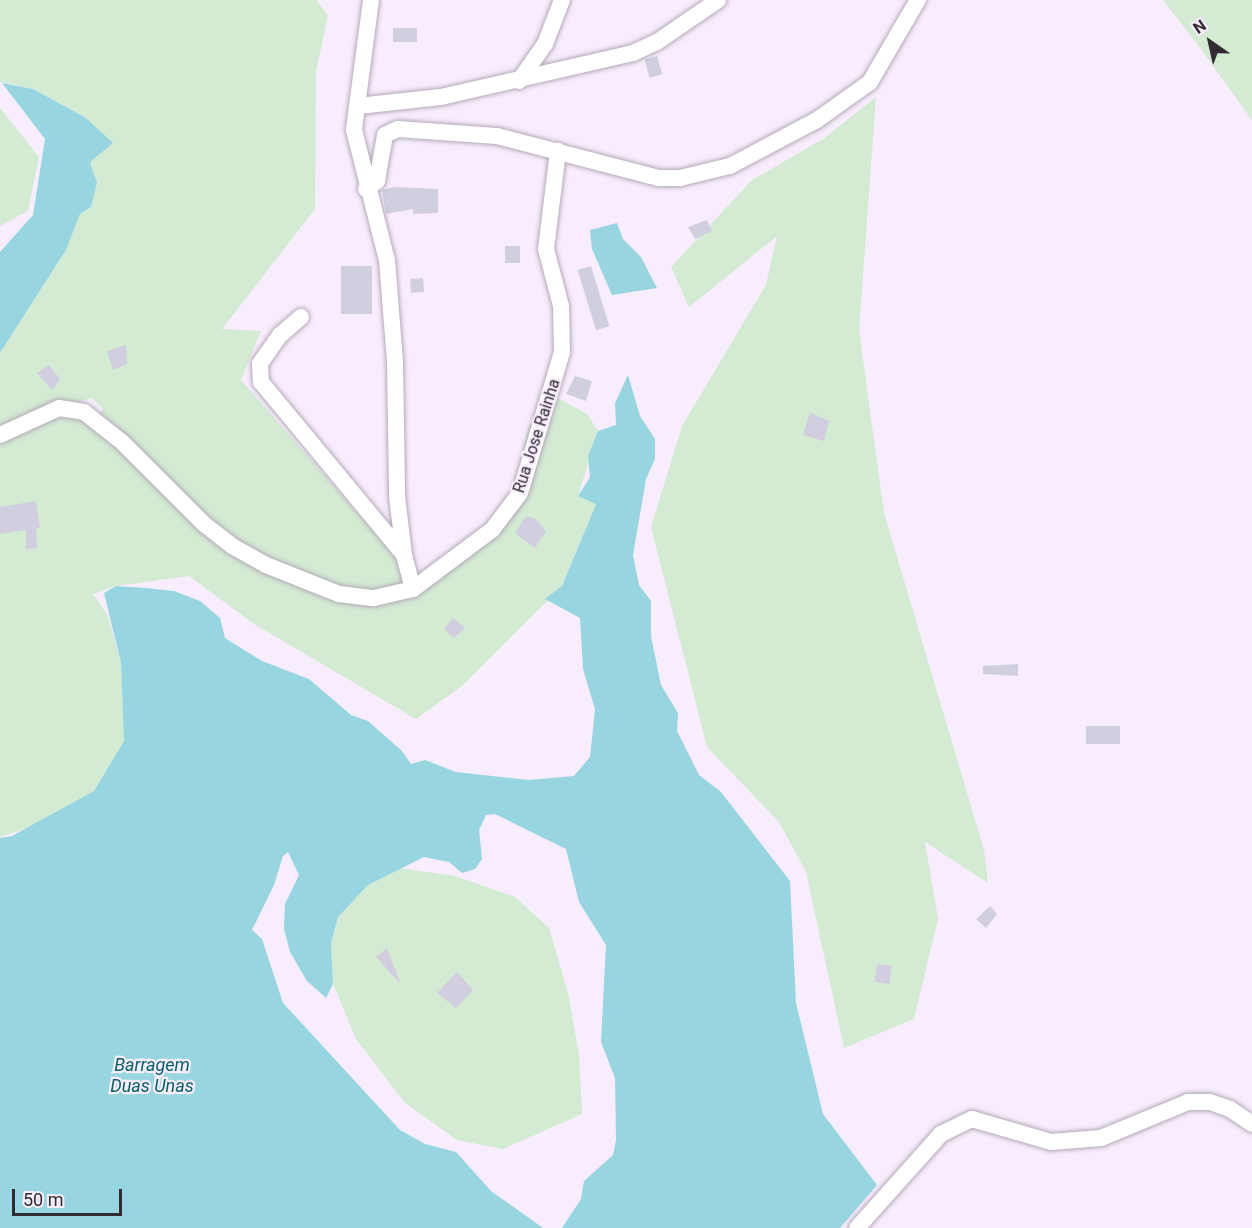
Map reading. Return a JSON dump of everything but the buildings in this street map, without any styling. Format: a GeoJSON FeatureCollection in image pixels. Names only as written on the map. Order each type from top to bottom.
{"type":"FeatureCollection","features":[{"type":"Feature","properties":{"kind":"street"},"geometry":{"type":"LineString","coordinates":[[371,0],[354,130],[366,189],[387,260],[395,362],[397,496],[404,555],[413,589]]}},
{"type":"Feature","properties":{"kind":"street"},"geometry":{"type":"LineString","coordinates":[[519,81],[545,44],[562,0]]}},
{"type":"Feature","properties":{"kind":"street"},"geometry":{"type":"LineString","coordinates":[[358,106],[441,98],[633,53],[657,42],[718,0]]}},
{"type":"Feature","properties":{"kind":"street"},"geometry":{"type":"LineString","coordinates":[[366,189],[377,180],[385,135],[398,129],[496,136],[658,177],[688,177],[730,166],[817,120],[870,82],[918,0]]}},
{"type":"Feature","properties":{"kind":"street","name":"Rua Jose Rainha"},"geometry":{"type":"LineString","coordinates":[[0,435],[59,408],[84,412],[122,442],[204,524],[232,546],[266,565],[339,594],[374,598],[413,589],[492,530],[520,493],[562,352],[561,306],[546,249],[558,151]]}},
{"type":"Feature","properties":{"kind":"street"},"geometry":{"type":"LineString","coordinates":[[301,317],[280,335],[260,364],[261,382],[404,555]]}},
{"type":"Feature","properties":{"kind":"street"},"geometry":{"type":"LineString","coordinates":[[857,1228],[941,1134],[972,1119],[1051,1143],[1101,1138],[1188,1102],[1210,1102],[1230,1109],[1252,1125]]}},
{"type":"Feature","properties":{"kind":"green space"},"geometry":{"type":"Polygon","coordinates":[[[0,0],[316,0],[328,15],[316,72],[315,209],[222,329],[261,331],[241,380],[396,557],[408,590],[510,510],[528,429],[550,394],[587,414],[598,431],[578,496],[596,503],[562,586],[462,686],[416,719],[254,624],[189,576],[116,586],[93,594],[108,616],[121,663],[124,741],[94,791],[28,828],[0,837],[0,353],[66,250],[80,214],[91,207],[97,183],[90,162],[86,118],[33,89],[0,82],[0,0]],[[92,398],[60,408],[98,421],[232,539],[98,416],[103,409],[92,398]]]}},
{"type":"Feature","properties":{"kind":"green space"},"geometry":{"type":"Polygon","coordinates":[[[1163,0],[1252,0],[1252,120],[1195,41],[1163,0]]]}},
{"type":"Feature","properties":{"kind":"green space"},"geometry":{"type":"Polygon","coordinates":[[[876,97],[859,330],[884,513],[984,850],[988,883],[925,842],[938,919],[914,1019],[844,1048],[806,872],[779,822],[707,747],[651,527],[682,426],[766,285],[777,236],[689,307],[671,267],[752,180],[823,139],[876,97]]]}},
{"type":"Feature","properties":{"kind":"green space"},"geometry":{"type":"Polygon","coordinates":[[[0,108],[39,157],[28,211],[0,226],[0,108]]]}},
{"type":"Feature","properties":{"kind":"green space"},"geometry":{"type":"Polygon","coordinates":[[[400,868],[455,876],[515,897],[549,928],[568,993],[579,1055],[582,1114],[503,1149],[457,1140],[405,1103],[356,1039],[333,984],[331,943],[338,917],[368,885],[400,868]]]}},
{"type":"Feature","properties":{"kind":"water"},"geometry":{"type":"Polygon","coordinates":[[[2,83],[33,89],[86,118],[113,143],[90,162],[97,183],[91,207],[80,214],[66,250],[0,353],[0,252],[33,215],[45,139],[2,83]]]}},
{"type":"Feature","properties":{"kind":"water"},"geometry":{"type":"Polygon","coordinates":[[[617,223],[623,239],[641,257],[657,288],[612,295],[592,249],[590,230],[617,223]]]}},
{"type":"Feature","properties":{"kind":"water","name":"Barragem Duas Unas"},"geometry":{"type":"Polygon","coordinates":[[[628,375],[640,416],[655,439],[655,459],[646,479],[633,555],[639,585],[651,601],[651,636],[661,685],[678,713],[677,731],[699,775],[721,792],[790,881],[796,1003],[823,1114],[877,1185],[840,1228],[562,1228],[581,1199],[584,1181],[613,1155],[616,1140],[615,1078],[601,1042],[606,945],[579,902],[566,849],[495,814],[486,815],[479,830],[482,859],[475,869],[462,873],[449,862],[424,857],[368,885],[338,917],[331,943],[333,984],[326,998],[307,981],[290,952],[284,929],[285,904],[299,875],[288,852],[283,856],[274,885],[252,930],[262,939],[283,1003],[400,1130],[425,1144],[456,1152],[491,1191],[543,1228],[0,1228],[0,838],[12,836],[94,791],[124,741],[121,663],[104,593],[116,586],[146,588],[174,591],[200,601],[220,618],[225,638],[262,661],[309,679],[351,715],[368,721],[402,751],[411,764],[425,760],[456,772],[529,780],[574,776],[590,757],[595,709],[583,669],[580,618],[545,599],[562,586],[596,504],[578,496],[590,477],[588,456],[598,431],[616,425],[615,403],[628,375]]]}}]}
